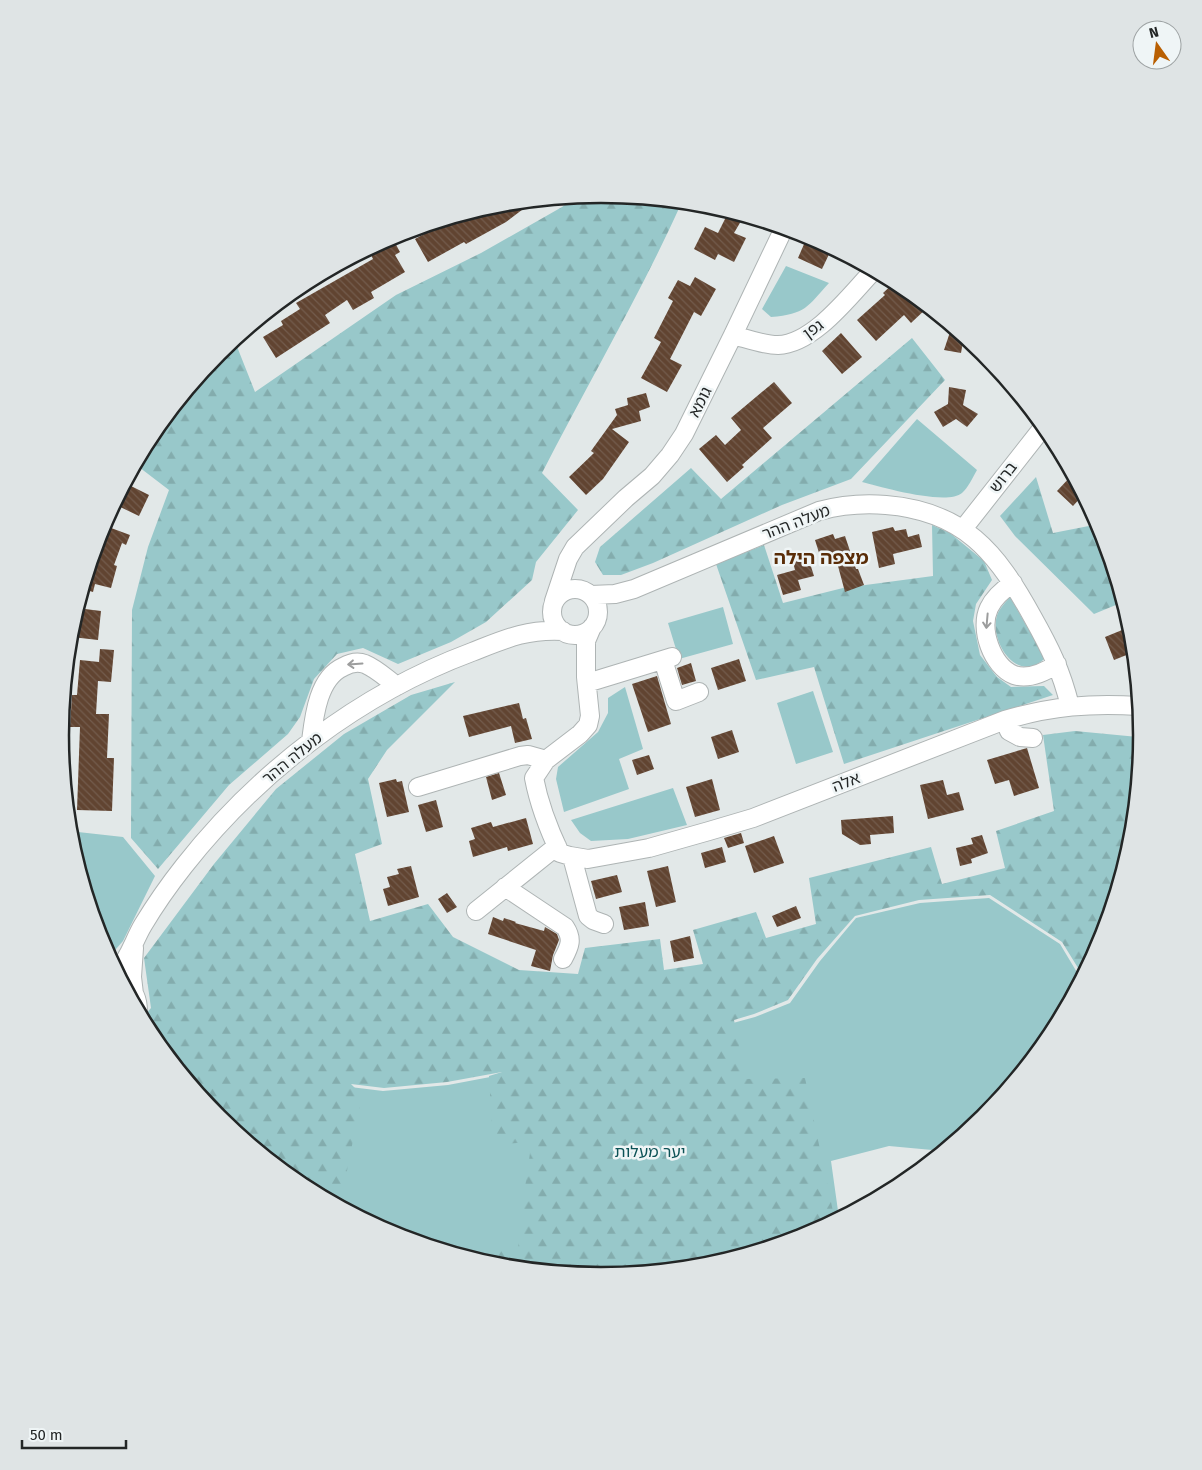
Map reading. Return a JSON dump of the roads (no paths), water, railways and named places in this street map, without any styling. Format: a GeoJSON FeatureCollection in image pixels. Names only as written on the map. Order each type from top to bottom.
{"type":"FeatureCollection","features":[{"type":"Feature","properties":{"kind":"street","name":"גומא"},"geometry":{"type":"LineString","coordinates":[[575,547],[652,476],[670,455],[684,434],[781,234]]}},
{"type":"Feature","properties":{"kind":"street","name":"גפן"},"geometry":{"type":"LineString","coordinates":[[733,335],[762,344],[780,345],[797,340],[820,327],[869,275]]}},
{"type":"Feature","properties":{"kind":"street","name":"ברוש"},"geometry":{"type":"LineString","coordinates":[[963,529],[1039,432]]}},
{"type":"Feature","properties":{"kind":"street","name":"מעלה ההר"},"geometry":{"type":"LineString","coordinates":[[587,593],[615,594],[634,589],[819,511],[838,505],[873,504],[920,510],[940,517],[963,529],[985,548],[1013,583],[1057,664],[1070,706]]}},
{"type":"Feature","properties":{"kind":"street"},"geometry":{"type":"LineString","coordinates":[[575,547],[571,566],[575,579],[595,602],[598,609],[594,624],[586,641],[586,680],[590,716],[588,725],[580,734],[546,760],[534,778],[536,790],[560,853],[572,857],[588,916],[604,924]]}},
{"type":"Feature","properties":{"kind":"street"},"geometry":{"type":"LineString","coordinates":[[575,547],[568,559],[553,605],[552,616],[557,626],[566,632],[576,647],[586,680]]}},
{"type":"Feature","properties":{"kind":"street"},"geometry":{"type":"LineString","coordinates":[[1013,583],[996,597],[989,608],[986,631],[994,657],[1014,675],[1027,677],[1045,671],[1057,664]]}},
{"type":"Feature","properties":{"kind":"street"},"geometry":{"type":"LineString","coordinates":[[553,605],[560,594],[567,590],[575,589],[587,593]]}},
{"type":"Feature","properties":{"kind":"street","name":"מעלה ההר"},"geometry":{"type":"LineString","coordinates":[[594,624],[616,600],[634,589]]}},
{"type":"Feature","properties":{"kind":"street","name":"מעלה ההר"},"geometry":{"type":"LineString","coordinates":[[504,639],[529,627],[553,605]]}},
{"type":"Feature","properties":{"kind":"street"},"geometry":{"type":"LineString","coordinates":[[566,632],[578,634],[586,632],[594,624]]}},
{"type":"Feature","properties":{"kind":"street","name":"מעלה ההר"},"geometry":{"type":"LineString","coordinates":[[122,966],[142,926],[185,865],[214,832],[266,779],[311,741],[384,693],[453,659],[519,634],[537,631],[566,632]]}},
{"type":"Feature","properties":{"kind":"street"},"geometry":{"type":"LineString","coordinates":[[586,680],[668,659],[676,701],[699,692]]}},
{"type":"Feature","properties":{"kind":"street"},"geometry":{"type":"LineString","coordinates":[[311,741],[316,706],[329,677],[340,668],[352,662],[364,664],[397,686]]}},
{"type":"Feature","properties":{"kind":"street","name":"אלה"},"geometry":{"type":"LineString","coordinates":[[572,857],[588,859],[649,848],[753,818],[1005,720],[1035,712],[1070,706],[1111,704],[1132,706]]}},
{"type":"Feature","properties":{"kind":"street"},"geometry":{"type":"LineString","coordinates":[[1005,720],[1009,732],[1033,738]]}},
{"type":"Feature","properties":{"kind":"street"},"geometry":{"type":"LineString","coordinates":[[418,787],[520,756],[546,760]]}},
{"type":"Feature","properties":{"kind":"street"},"geometry":{"type":"LineString","coordinates":[[476,911],[557,846]]}},
{"type":"Feature","properties":{"kind":"street"},"geometry":{"type":"LineString","coordinates":[[505,887],[565,927],[570,934],[569,947],[563,959]]}},
{"type":"Feature","properties":{"kind":"street"},"geometry":{"type":"LineString","coordinates":[[131,983],[134,943]]}},
{"type":"Feature","properties":{"kind":"district","name":"מצפה הילה"},"geometry":{"type":"Point","coordinates":[821,557]}},
{"type":"Feature","properties":{"kind":"park label","name":"יער מעלות"},"geometry":{"type":"Point","coordinates":[650,1151]}}]}
